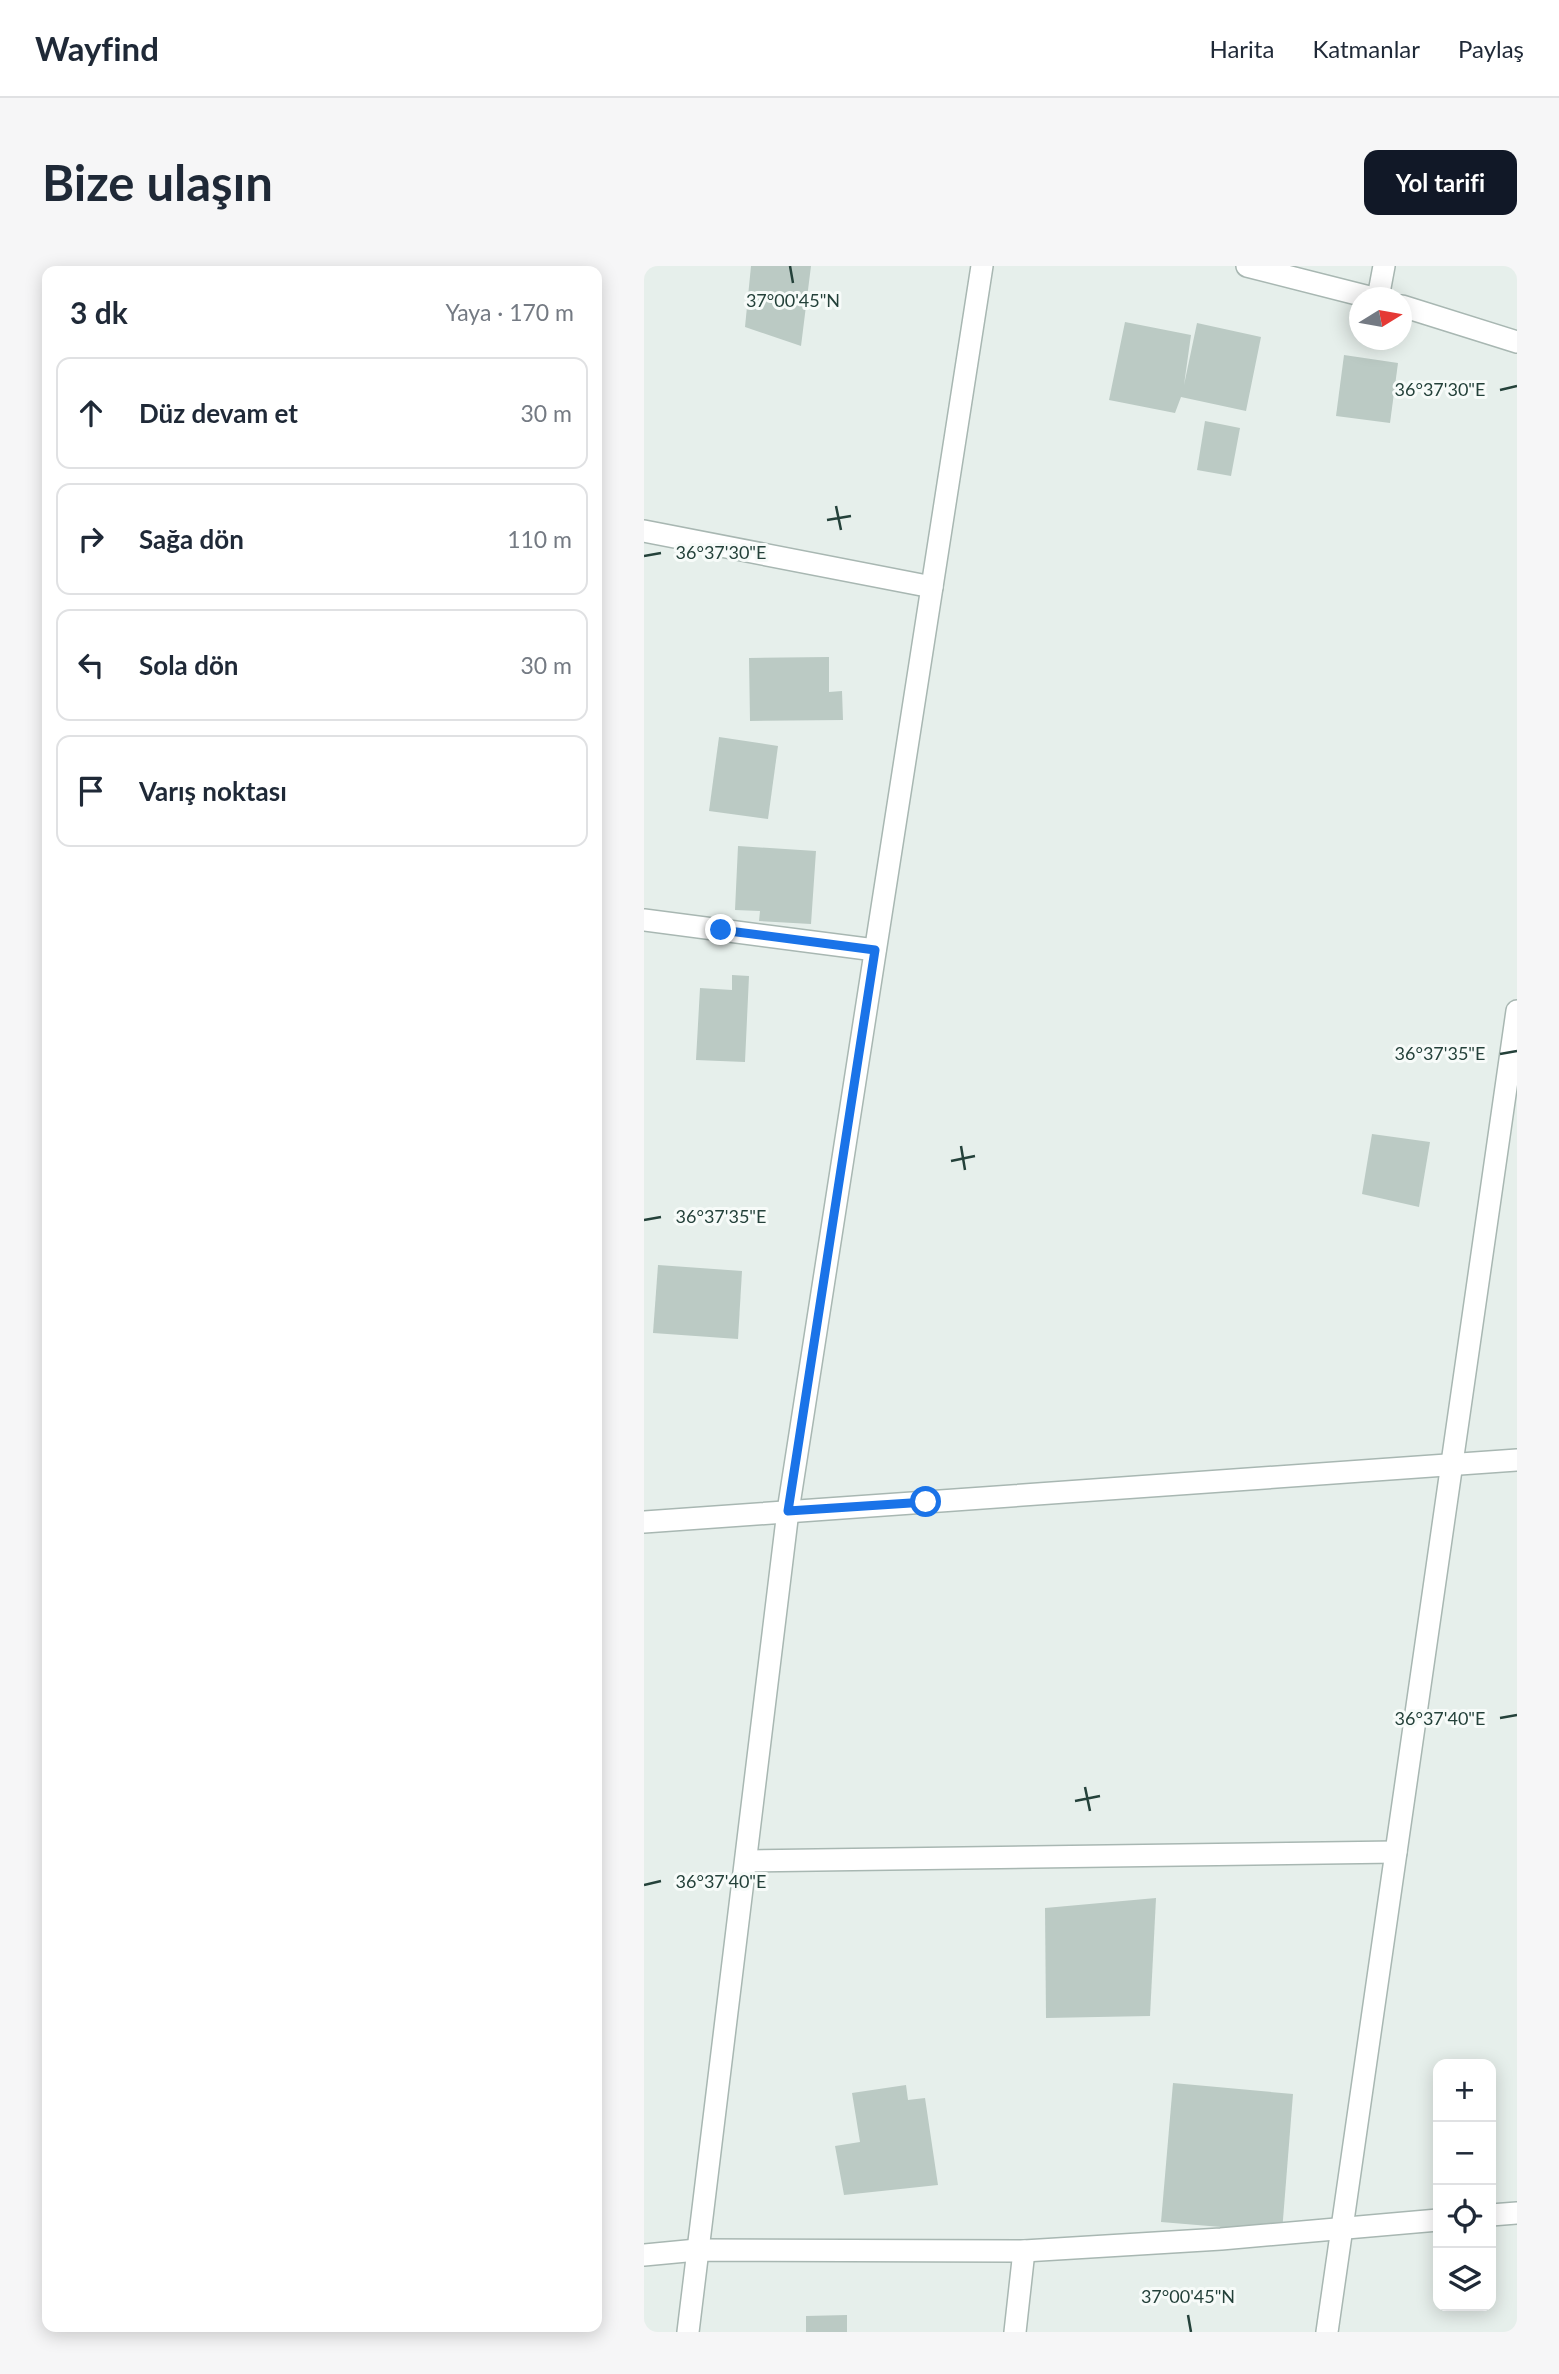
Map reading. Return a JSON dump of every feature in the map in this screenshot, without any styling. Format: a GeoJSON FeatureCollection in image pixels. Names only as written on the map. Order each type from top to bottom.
{"type":"FeatureCollection","features":[{"type":"Feature","properties":{"kind":"street"},"geometry":{"type":"LineString","coordinates":[[688,2332],[788,1511],[982,266]]}},
{"type":"Feature","properties":{"kind":"street"},"geometry":{"type":"LineString","coordinates":[[1247,266],[1349,292]]}},
{"type":"Feature","properties":{"kind":"street"},"geometry":{"type":"LineString","coordinates":[[1380,287],[1384,266]]}},
{"type":"Feature","properties":{"kind":"street"},"geometry":{"type":"LineString","coordinates":[[1412,309],[1517,342]]}},
{"type":"Feature","properties":{"kind":"street"},"geometry":{"type":"LineString","coordinates":[[644,531],[932,587]]}},
{"type":"Feature","properties":{"kind":"street"},"geometry":{"type":"LineString","coordinates":[[644,920],[875,950]]}},
{"type":"Feature","properties":{"kind":"street"},"geometry":{"type":"LineString","coordinates":[[1327,2332],[1517,1011]]}},
{"type":"Feature","properties":{"kind":"street"},"geometry":{"type":"LineString","coordinates":[[644,1522],[1517,1460]]}},
{"type":"Feature","properties":{"kind":"street"},"geometry":{"type":"LineString","coordinates":[[746,1861],[1396,1852]]}},
{"type":"Feature","properties":{"kind":"street"},"geometry":{"type":"LineString","coordinates":[[1496,2215],[1517,2213]]}},
{"type":"Feature","properties":{"kind":"street"},"geometry":{"type":"LineString","coordinates":[[644,2255],[697,2250],[1024,2250],[1221,2239],[1433,2220]]}},
{"type":"Feature","properties":{"kind":"street"},"geometry":{"type":"LineString","coordinates":[[1015,2332],[1024,2250]]}},
{"type":"Feature","properties":{"kind":"building"},"geometry":{"type":"Polygon","coordinates":[[[751,266],[811,266],[801,346],[745,327],[751,266]]]}},
{"type":"Feature","properties":{"kind":"building"},"geometry":{"type":"Polygon","coordinates":[[[1125,322],[1191,335],[1184,385],[1197,323],[1261,337],[1246,411],[1181,397],[1175,413],[1109,400],[1125,322]]]}},
{"type":"Feature","properties":{"kind":"building"},"geometry":{"type":"Polygon","coordinates":[[[1344,355],[1398,363],[1390,423],[1336,416],[1344,355]]]}},
{"type":"Feature","properties":{"kind":"building"},"geometry":{"type":"Polygon","coordinates":[[[1205,421],[1240,428],[1231,476],[1197,470],[1205,421]]]}},
{"type":"Feature","properties":{"kind":"building"},"geometry":{"type":"Polygon","coordinates":[[[829,657],[829,692],[842,691],[843,720],[750,721],[749,658],[829,657]]]}},
{"type":"Feature","properties":{"kind":"building"},"geometry":{"type":"Polygon","coordinates":[[[719,737],[778,746],[768,819],[709,811],[719,737]]]}},
{"type":"Feature","properties":{"kind":"building"},"geometry":{"type":"Polygon","coordinates":[[[738,846],[816,851],[811,924],[759,921],[760,911],[735,910],[738,846]]]}},
{"type":"Feature","properties":{"kind":"building"},"geometry":{"type":"Polygon","coordinates":[[[732,975],[749,976],[745,1062],[696,1060],[700,988],[732,990],[732,975]]]}},
{"type":"Feature","properties":{"kind":"building"},"geometry":{"type":"Polygon","coordinates":[[[1372,1134],[1430,1142],[1419,1207],[1362,1194],[1372,1134]]]}},
{"type":"Feature","properties":{"kind":"building"},"geometry":{"type":"Polygon","coordinates":[[[658,1265],[742,1271],[738,1339],[653,1333],[658,1265]]]}},
{"type":"Feature","properties":{"kind":"building"},"geometry":{"type":"Polygon","coordinates":[[[1156,1898],[1150,2016],[1046,2018],[1045,1908],[1156,1898]]]}},
{"type":"Feature","properties":{"kind":"building"},"geometry":{"type":"Polygon","coordinates":[[[1173,2083],[1293,2094],[1282,2232],[1161,2222],[1173,2083]]]}},
{"type":"Feature","properties":{"kind":"building"},"geometry":{"type":"Polygon","coordinates":[[[906,2085],[908,2100],[925,2098],[938,2185],[844,2195],[835,2146],[860,2142],[852,2093],[906,2085]]]}},
{"type":"Feature","properties":{"kind":"building"},"geometry":{"type":"Polygon","coordinates":[[[847,2315],[847,2332],[806,2332],[806,2316],[847,2315]]]}},
{"type":"Feature","properties":{"kind":"route"},"geometry":{"type":"LineString","coordinates":[[721,930],[875,950],[788,1511],[926,1502]]}}]}
